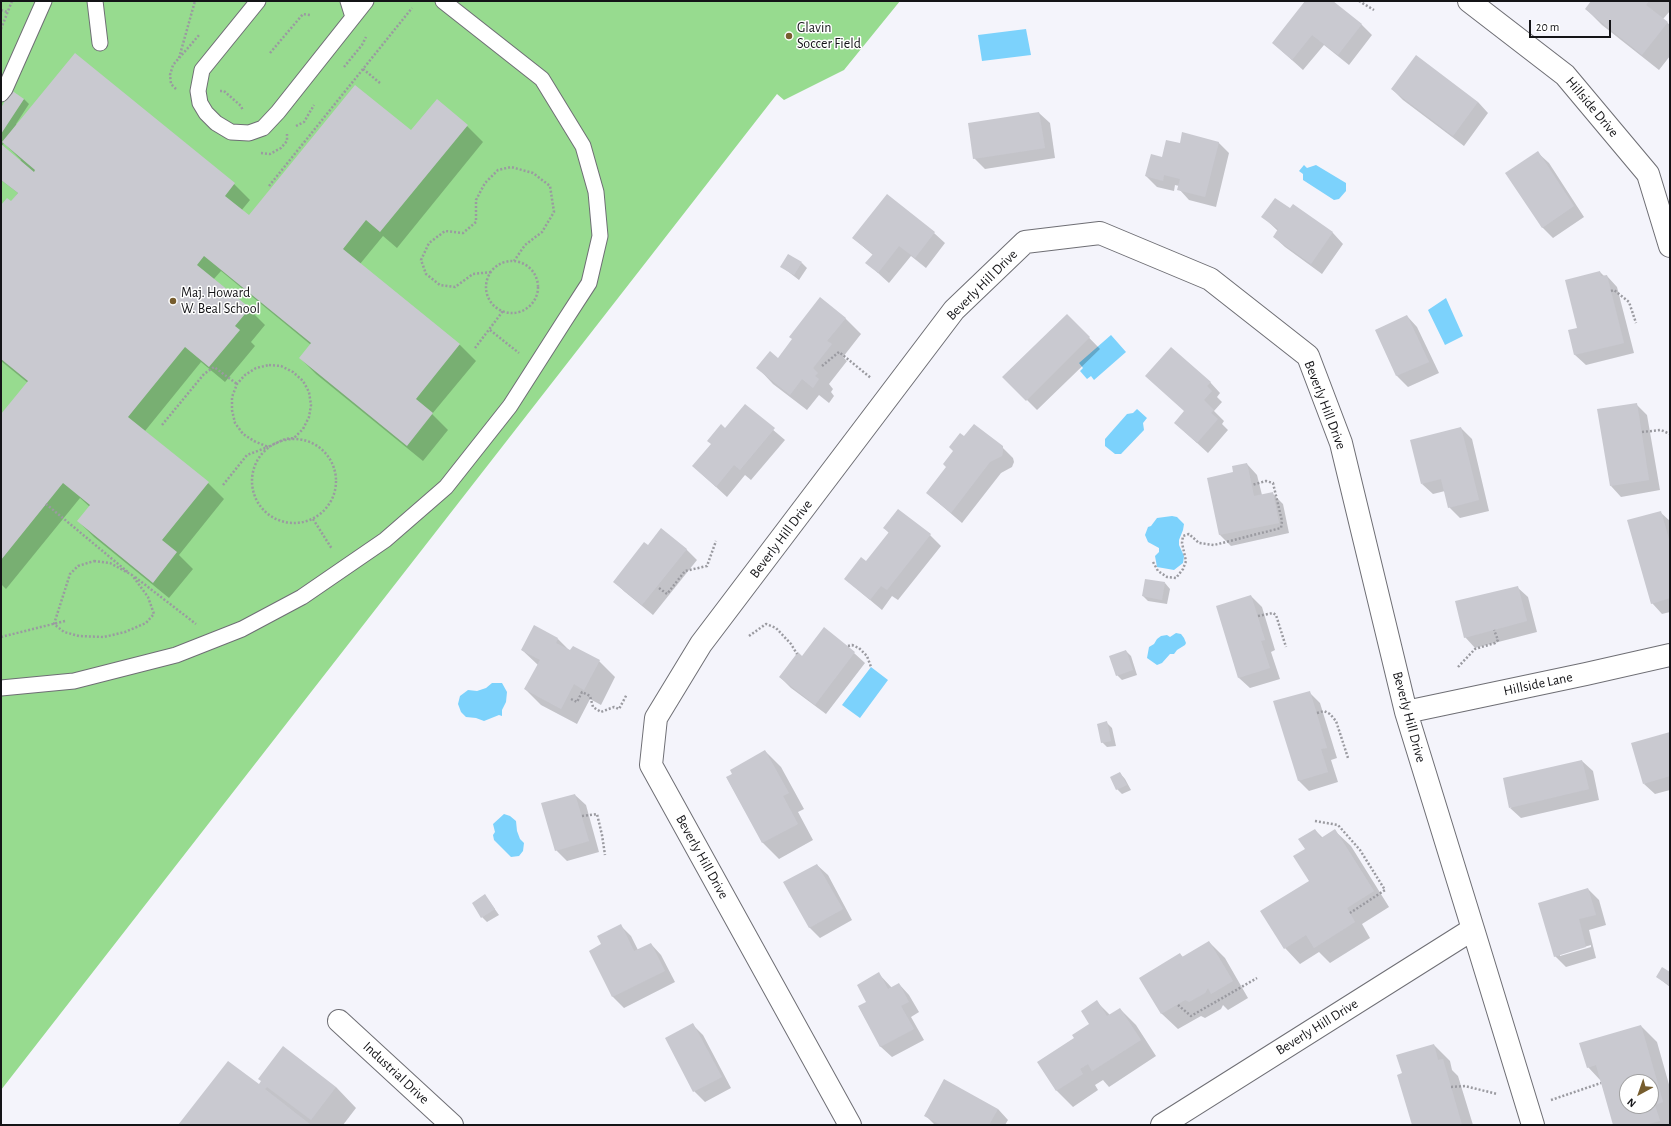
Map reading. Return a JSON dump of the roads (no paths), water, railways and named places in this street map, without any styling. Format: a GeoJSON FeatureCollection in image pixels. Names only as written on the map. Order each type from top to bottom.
{"type":"FeatureCollection","features":[{"type":"Feature","properties":{"kind":"street","name":"Hillside Drive"},"geometry":{"type":"LineString","coordinates":[[1469,1],[1565,75],[1648,174],[1670,246]]}},
{"type":"Feature","properties":{"kind":"street","name":"Beverly Hill Drive"},"geometry":{"type":"LineString","coordinates":[[850,1125],[651,765],[656,718],[701,644],[954,310],[1025,242],[1100,233],[1210,279],[1308,356],[1341,443],[1406,712],[1529,1112]]}},
{"type":"Feature","properties":{"kind":"street","name":"Hillside Lane"},"geometry":{"type":"LineString","coordinates":[[1406,712],[1586,674],[1670,654]]}},
{"type":"Feature","properties":{"kind":"street","name":"Beverly Hill Drive"},"geometry":{"type":"LineString","coordinates":[[1162,1125],[1473,929]]}},
{"type":"Feature","properties":{"kind":"street","name":"Industrial Drive"},"geometry":{"type":"LineString","coordinates":[[339,1021],[452,1125]]}},
{"type":"Feature","properties":{"kind":"lane"},"geometry":{"type":"LineString","coordinates":[[1,94],[5,90],[44,1]]}},
{"type":"Feature","properties":{"kind":"lane"},"geometry":{"type":"LineString","coordinates":[[95,1],[100,43]]}},
{"type":"Feature","properties":{"kind":"lane"},"geometry":{"type":"LineString","coordinates":[[258,1],[202,70],[198,91],[200,103],[206,114],[216,123],[231,132],[249,133],[263,128],[291,96],[366,1]]}},
{"type":"Feature","properties":{"kind":"lane"},"geometry":{"type":"LineString","coordinates":[[348,1],[353,17]]}},
{"type":"Feature","properties":{"kind":"lane"},"geometry":{"type":"LineString","coordinates":[[1,688],[74,681],[176,655],[242,629],[302,597],[385,540],[446,487],[510,406],[561,327],[589,283],[600,236],[596,192],[583,146],[542,79],[443,1]]}},
{"type":"Feature","properties":{"kind":"water"},"geometry":{"type":"Polygon","coordinates":[[[1026,29],[1031,55],[982,61],[978,35],[1026,29]]]}},
{"type":"Feature","properties":{"kind":"water"},"geometry":{"type":"Polygon","coordinates":[[[1304,165],[1307,168],[1316,165],[1346,183],[1346,191],[1339,199],[1334,200],[1303,180],[1303,174],[1299,171],[1304,165]]]}},
{"type":"Feature","properties":{"kind":"water"},"geometry":{"type":"Polygon","coordinates":[[[1446,298],[1463,336],[1445,345],[1428,310],[1446,298]]]}},
{"type":"Feature","properties":{"kind":"water"},"geometry":{"type":"Polygon","coordinates":[[[1111,335],[1126,352],[1094,380],[1091,376],[1087,379],[1080,371],[1083,368],[1079,363],[1111,335]]]}},
{"type":"Feature","properties":{"kind":"water"},"geometry":{"type":"Polygon","coordinates":[[[1137,409],[1147,418],[1143,423],[1144,430],[1121,454],[1115,454],[1105,446],[1105,439],[1127,414],[1133,413],[1137,409]]]}},
{"type":"Feature","properties":{"kind":"water"},"geometry":{"type":"Polygon","coordinates":[[[1172,516],[1177,517],[1184,524],[1179,540],[1179,545],[1184,556],[1183,563],[1174,570],[1157,567],[1155,556],[1159,552],[1159,548],[1148,542],[1145,535],[1148,527],[1151,526],[1157,518],[1172,516]]]}},
{"type":"Feature","properties":{"kind":"water"},"geometry":{"type":"Polygon","coordinates":[[[1176,633],[1181,634],[1184,638],[1186,643],[1185,645],[1174,654],[1170,654],[1162,663],[1157,665],[1147,658],[1149,647],[1154,644],[1157,639],[1161,636],[1167,635],[1170,637],[1176,633]]]}},
{"type":"Feature","properties":{"kind":"water"},"geometry":{"type":"Polygon","coordinates":[[[871,667],[888,680],[860,718],[842,705],[871,667]]]}},
{"type":"Feature","properties":{"kind":"water"},"geometry":{"type":"Polygon","coordinates":[[[492,683],[502,683],[507,692],[506,702],[502,710],[502,716],[499,715],[484,721],[466,717],[461,712],[458,704],[460,696],[468,690],[477,691],[486,688],[492,683]]]}},
{"type":"Feature","properties":{"kind":"water"},"geometry":{"type":"Polygon","coordinates":[[[504,814],[510,816],[516,821],[517,831],[520,839],[524,843],[523,851],[519,856],[511,857],[494,840],[493,835],[495,832],[493,824],[504,814]]]}},
{"type":"Feature","properties":{"kind":"place","name":"Glavin Soccer Field"},"geometry":{"type":"Point","coordinates":[789,36]}},
{"type":"Feature","properties":{"kind":"place","name":"Maj. Howard W. Beal School"},"geometry":{"type":"Point","coordinates":[173,301]}}]}
